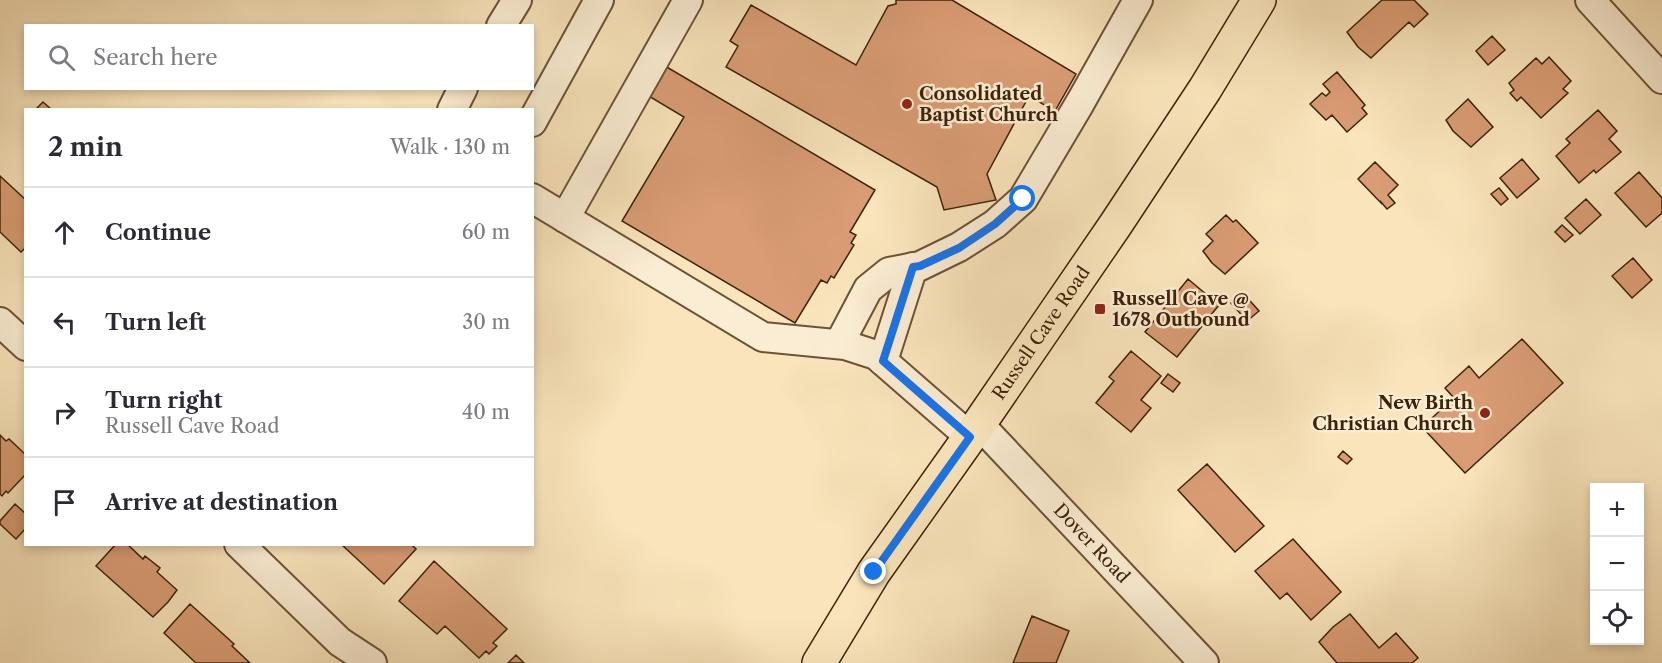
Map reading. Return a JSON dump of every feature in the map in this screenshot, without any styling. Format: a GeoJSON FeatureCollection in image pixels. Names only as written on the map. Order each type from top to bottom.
{"type":"FeatureCollection","features":[{"type":"Feature","properties":{"kind":"main road","name":"Russell Cave Road"},"geometry":{"type":"LineString","coordinates":[[819,663],[874,572],[975,430],[1116,224],[1259,0]]}},
{"type":"Feature","properties":{"kind":"street"},"geometry":{"type":"LineString","coordinates":[[502,24],[517,0]]}},
{"type":"Feature","properties":{"kind":"street"},"geometry":{"type":"LineString","coordinates":[[534,118],[599,0]]}},
{"type":"Feature","properties":{"kind":"street"},"geometry":{"type":"LineString","coordinates":[[565,218],[688,0]]}},
{"type":"Feature","properties":{"kind":"street"},"geometry":{"type":"LineString","coordinates":[[838,344],[868,290],[889,272],[920,266],[959,248],[995,224],[1023,199],[1138,0]]}},
{"type":"Feature","properties":{"kind":"street"},"geometry":{"type":"LineString","coordinates":[[1590,0],[1662,79]]}},
{"type":"Feature","properties":{"kind":"street"},"geometry":{"type":"LineString","coordinates":[[453,108],[463,90]]}},
{"type":"Feature","properties":{"kind":"street","name":"Dover Road"},"geometry":{"type":"LineString","coordinates":[[534,199],[763,337],[845,345],[876,355],[975,430],[1204,663]]}},
{"type":"Feature","properties":{"kind":"street"},"geometry":{"type":"LineString","coordinates":[[883,361],[913,267]]}},
{"type":"Feature","properties":{"kind":"street"},"geometry":{"type":"LineString","coordinates":[[0,322],[24,344]]}},
{"type":"Feature","properties":{"kind":"street"},"geometry":{"type":"LineString","coordinates":[[241,546],[346,652],[372,663]]}},
{"type":"Feature","properties":{"kind":"building","name":"Consolidated Baptist Church"},"geometry":{"type":"Polygon","coordinates":[[[896,0],[952,0],[1076,74],[1055,111],[1029,96],[987,174],[996,200],[944,210],[937,187],[726,67],[738,46],[730,41],[751,5],[856,65],[888,6],[896,4],[896,0]]]}},
{"type":"Feature","properties":{"kind":"building"},"geometry":{"type":"Polygon","coordinates":[[[1382,0],[1414,0],[1428,14],[1414,27],[1409,22],[1371,58],[1358,47],[1347,32],[1382,0]]]}},
{"type":"Feature","properties":{"kind":"building"},"geometry":{"type":"Polygon","coordinates":[[[1492,36],[1505,50],[1488,65],[1476,51],[1492,36]]]}},
{"type":"Feature","properties":{"kind":"building"},"geometry":{"type":"Polygon","coordinates":[[[1549,57],[1571,81],[1563,89],[1568,93],[1541,118],[1521,97],[1517,101],[1510,93],[1514,90],[1509,83],[1536,58],[1542,64],[1549,57]]]}},
{"type":"Feature","properties":{"kind":"building"},"geometry":{"type":"Polygon","coordinates":[[[665,66],[875,190],[850,232],[856,235],[851,243],[854,245],[834,278],[831,276],[827,283],[821,280],[795,323],[622,221],[684,117],[647,95],[665,66]]]}},
{"type":"Feature","properties":{"kind":"building"},"geometry":{"type":"Polygon","coordinates":[[[1337,72],[1365,105],[1362,108],[1367,114],[1347,132],[1332,115],[1326,120],[1310,104],[1322,93],[1326,96],[1330,92],[1323,84],[1337,72]]]}},
{"type":"Feature","properties":{"kind":"building"},"geometry":{"type":"Polygon","coordinates":[[[1468,99],[1493,127],[1471,147],[1453,131],[1446,120],[1468,99]]]}},
{"type":"Feature","properties":{"kind":"building"},"geometry":{"type":"Polygon","coordinates":[[[43,102],[50,108],[37,108],[43,102]]]}},
{"type":"Feature","properties":{"kind":"building"},"geometry":{"type":"Polygon","coordinates":[[[1598,110],[1617,131],[1609,139],[1621,152],[1596,173],[1594,170],[1579,183],[1556,156],[1570,143],[1566,139],[1598,110]]]}},
{"type":"Feature","properties":{"kind":"building"},"geometry":{"type":"Polygon","coordinates":[[[1522,159],[1539,179],[1517,198],[1500,178],[1522,159]]]}},
{"type":"Feature","properties":{"kind":"building"},"geometry":{"type":"Polygon","coordinates":[[[1375,162],[1398,185],[1388,195],[1395,203],[1387,209],[1358,179],[1375,162]]]}},
{"type":"Feature","properties":{"kind":"building"},"geometry":{"type":"Polygon","coordinates":[[[1639,172],[1662,198],[1662,213],[1646,227],[1615,193],[1639,172]]]}},
{"type":"Feature","properties":{"kind":"building"},"geometry":{"type":"Polygon","coordinates":[[[0,176],[24,198],[24,249],[21,252],[0,232],[0,176]]]}},
{"type":"Feature","properties":{"kind":"building"},"geometry":{"type":"Polygon","coordinates":[[[1499,188],[1508,199],[1501,205],[1491,194],[1499,188]]]}},
{"type":"Feature","properties":{"kind":"building"},"geometry":{"type":"Polygon","coordinates":[[[1586,199],[1601,215],[1580,234],[1565,218],[1586,199]]]}},
{"type":"Feature","properties":{"kind":"building"},"geometry":{"type":"Polygon","coordinates":[[[1226,215],[1233,222],[1236,220],[1258,243],[1225,274],[1203,251],[1213,241],[1206,234],[1226,215]]]}},
{"type":"Feature","properties":{"kind":"building"},"geometry":{"type":"Polygon","coordinates":[[[1562,225],[1573,235],[1565,242],[1555,232],[1562,225]]]}},
{"type":"Feature","properties":{"kind":"building"},"geometry":{"type":"Polygon","coordinates":[[[1633,258],[1652,280],[1632,298],[1612,276],[1633,258]]]}},
{"type":"Feature","properties":{"kind":"building"},"geometry":{"type":"Polygon","coordinates":[[[1188,279],[1219,305],[1177,357],[1145,332],[1188,279]]]}},
{"type":"Feature","properties":{"kind":"building"},"geometry":{"type":"Polygon","coordinates":[[[1243,293],[1259,311],[1247,321],[1231,303],[1243,293]]]}},
{"type":"Feature","properties":{"kind":"building","name":"New Birth Christian Church"},"geometry":{"type":"Polygon","coordinates":[[[1522,339],[1563,383],[1465,473],[1422,427],[1454,398],[1445,388],[1469,366],[1479,378],[1522,339]]]}},
{"type":"Feature","properties":{"kind":"building"},"geometry":{"type":"Polygon","coordinates":[[[1131,351],[1161,376],[1141,400],[1151,408],[1131,432],[1096,403],[1114,381],[1109,377],[1131,351]]]}},
{"type":"Feature","properties":{"kind":"building"},"geometry":{"type":"Polygon","coordinates":[[[1168,374],[1180,383],[1173,392],[1161,383],[1168,374]]]}},
{"type":"Feature","properties":{"kind":"building"},"geometry":{"type":"Polygon","coordinates":[[[0,435],[6,441],[9,439],[24,453],[24,476],[8,493],[6,491],[2,496],[0,494],[0,435]]]}},
{"type":"Feature","properties":{"kind":"building"},"geometry":{"type":"Polygon","coordinates":[[[1343,451],[1352,459],[1347,464],[1338,457],[1343,451]]]}},
{"type":"Feature","properties":{"kind":"building"},"geometry":{"type":"Polygon","coordinates":[[[1207,464],[1264,526],[1235,552],[1178,490],[1207,464]]]}},
{"type":"Feature","properties":{"kind":"building"},"geometry":{"type":"Polygon","coordinates":[[[15,504],[24,512],[24,530],[16,539],[0,524],[15,504]]]}},
{"type":"Feature","properties":{"kind":"building"},"geometry":{"type":"Polygon","coordinates":[[[1293,539],[1341,592],[1311,620],[1287,593],[1280,599],[1255,571],[1293,539]]]}},
{"type":"Feature","properties":{"kind":"building"},"geometry":{"type":"Polygon","coordinates":[[[114,546],[129,546],[143,559],[145,556],[160,568],[157,572],[177,590],[153,617],[96,566],[114,546]]]}},
{"type":"Feature","properties":{"kind":"building"},"geometry":{"type":"Polygon","coordinates":[[[343,546],[413,546],[416,549],[384,584],[343,546]]]}},
{"type":"Feature","properties":{"kind":"building"},"geometry":{"type":"Polygon","coordinates":[[[434,561],[507,629],[493,643],[497,646],[489,654],[486,651],[479,658],[445,626],[437,634],[399,601],[434,561]]]}},
{"type":"Feature","properties":{"kind":"building"},"geometry":{"type":"Polygon","coordinates":[[[190,604],[234,644],[232,646],[250,663],[196,663],[164,633],[190,604]]]}},
{"type":"Feature","properties":{"kind":"building"},"geometry":{"type":"Polygon","coordinates":[[[1350,614],[1379,648],[1396,633],[1418,658],[1412,663],[1337,663],[1319,642],[1350,614]]]}},
{"type":"Feature","properties":{"kind":"building"},"geometry":{"type":"Polygon","coordinates":[[[1032,616],[1069,631],[1056,663],[1013,663],[1032,616]]]}},
{"type":"Feature","properties":{"kind":"building"},"geometry":{"type":"Polygon","coordinates":[[[516,655],[524,663],[508,663],[516,655]]]}},
{"type":"Feature","properties":{"kind":"place","name":"Consolidated Baptist Church"},"geometry":{"type":"Point","coordinates":[907,104]}},
{"type":"Feature","properties":{"kind":"place","name":"Russell Cave @ 1678 Outbound"},"geometry":{"type":"Point","coordinates":[1100,309]}},
{"type":"Feature","properties":{"kind":"place","name":"New Birth Christian Church"},"geometry":{"type":"Point","coordinates":[1485,413]}},
{"type":"Feature","properties":{"kind":"route"},"geometry":{"type":"LineString","coordinates":[[874,572],[970,437],[883,361],[913,267],[959,248],[995,224],[1023,199]]}}]}
